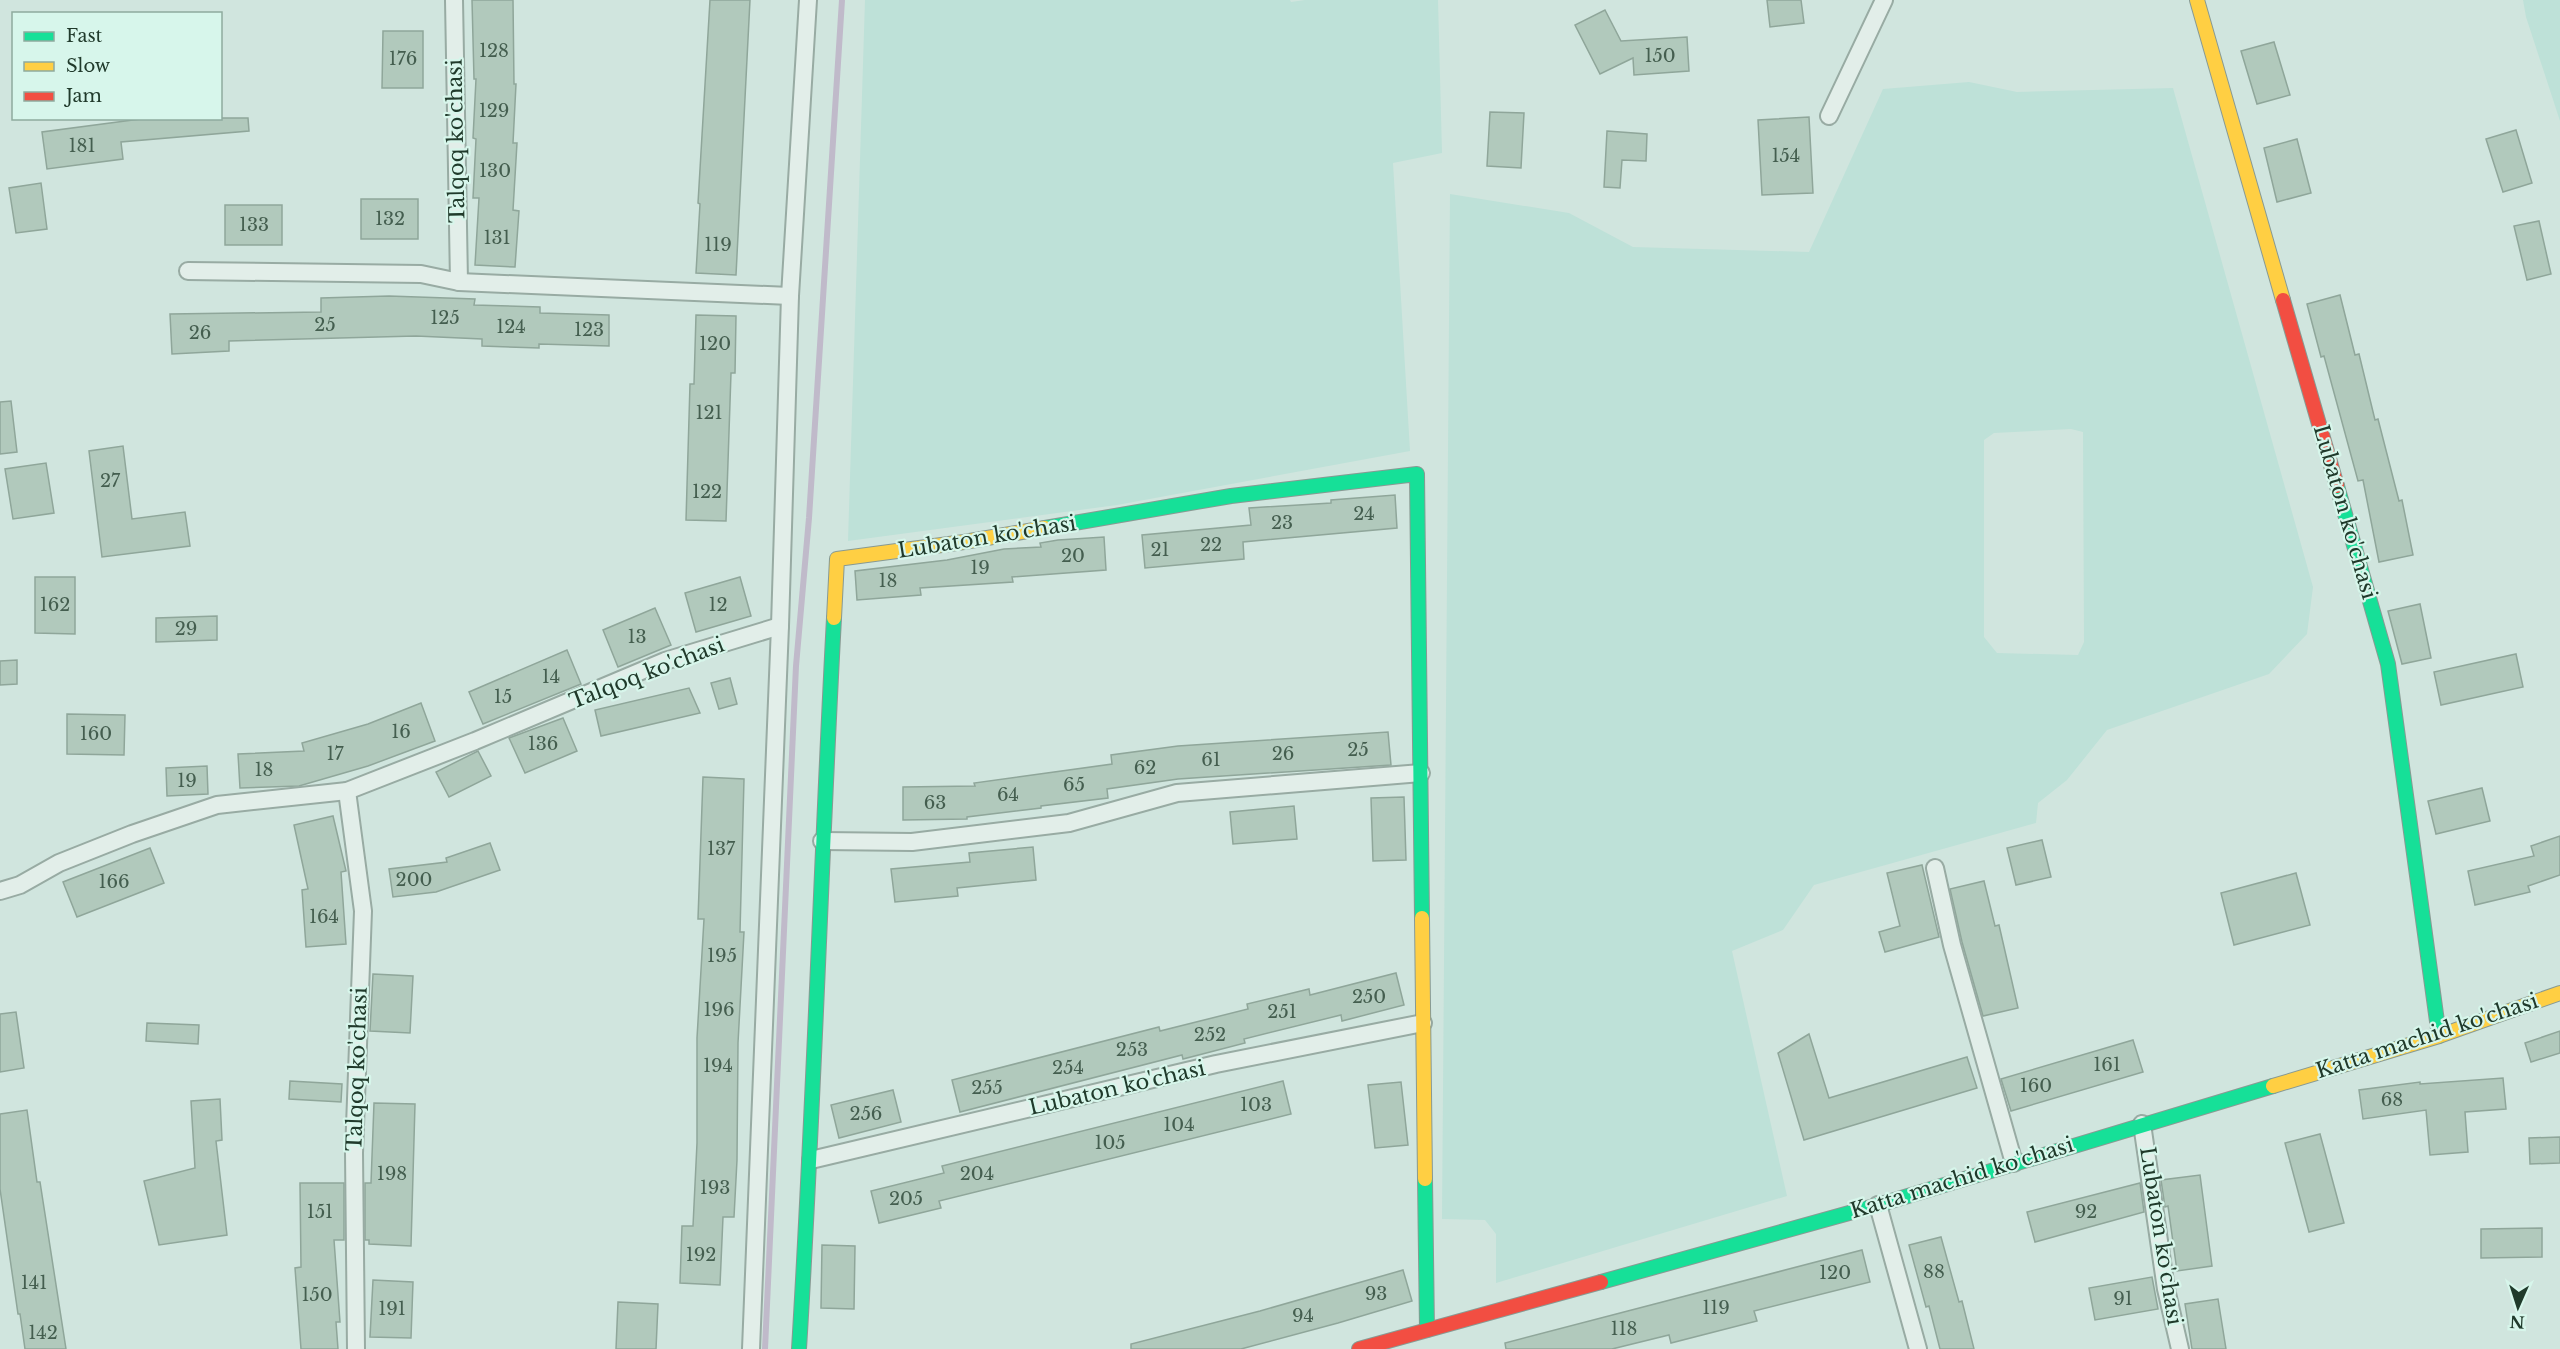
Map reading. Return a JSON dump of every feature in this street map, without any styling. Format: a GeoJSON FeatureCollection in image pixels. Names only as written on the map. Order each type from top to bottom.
{"type":"FeatureCollection","features":[{"type":"Feature","properties":{"kind":"street","name":"Talqoq ko'chasi"},"geometry":{"type":"LineString","coordinates":[[454,0],[459,282]]}},
{"type":"Feature","properties":{"kind":"street"},"geometry":{"type":"LineString","coordinates":[[751,1349],[780,626],[790,296],[808,0]]}},
{"type":"Feature","properties":{"kind":"street"},"geometry":{"type":"LineString","coordinates":[[1829,116],[1884,0]]}},
{"type":"Feature","properties":{"kind":"street","name":"Lubaton ko'chasi"},"geometry":{"type":"LineString","coordinates":[[2197,0],[2388,664],[2439,1036]]}},
{"type":"Feature","properties":{"kind":"street"},"geometry":{"type":"LineString","coordinates":[[188,271],[421,274],[459,282],[790,296]]}},
{"type":"Feature","properties":{"kind":"street","name":"Lubaton ko'chasi"},"geometry":{"type":"LineString","coordinates":[[799,1349],[811,1160],[822,841],[837,559],[964,542],[1231,496],[1417,474],[1420,774]]}},
{"type":"Feature","properties":{"kind":"street","name":"Talqoq ko'chasi"},"geometry":{"type":"LineString","coordinates":[[0,891],[20,885],[59,863],[121,838],[217,805],[347,791],[486,737],[665,661],[780,626]]}},
{"type":"Feature","properties":{"kind":"street"},"geometry":{"type":"LineString","coordinates":[[822,841],[912,842],[1069,823],[1177,793],[1420,774],[1427,1330]]}},
{"type":"Feature","properties":{"kind":"street","name":"Talqoq ko'chasi"},"geometry":{"type":"LineString","coordinates":[[347,791],[363,911],[354,1153],[356,1349]]}},
{"type":"Feature","properties":{"kind":"street"},"geometry":{"type":"LineString","coordinates":[[1935,868],[1952,945],[2014,1163]]}},
{"type":"Feature","properties":{"kind":"street","name":"Katta machid ko'chasi"},"geometry":{"type":"LineString","coordinates":[[1359,1349],[1878,1205],[2439,1036],[2560,993]]}},
{"type":"Feature","properties":{"kind":"street","name":"Lubaton ko'chasi"},"geometry":{"type":"LineString","coordinates":[[811,1160],[1216,1064],[1424,1023]]}},
{"type":"Feature","properties":{"kind":"street","name":"Lubaton ko'chasi"},"geometry":{"type":"LineString","coordinates":[[2142,1124],[2166,1289],[2180,1349]]}},
{"type":"Feature","properties":{"kind":"street"},"geometry":{"type":"LineString","coordinates":[[1878,1205],[1918,1349]]}},
{"type":"Feature","properties":{"kind":"shaded area"},"geometry":{"type":"Polygon","coordinates":[[[865,0],[1290,0],[1291,2],[1305,0],[1438,0],[1442,153],[1393,163],[1410,451],[1117,505],[848,541],[865,0]]]}},
{"type":"Feature","properties":{"kind":"shaded area"},"geometry":{"type":"Polygon","coordinates":[[[2523,0],[2560,0],[2560,121],[2526,17],[2523,0]]]}},
{"type":"Feature","properties":{"kind":"shaded area"},"geometry":{"type":"Polygon","coordinates":[[[1969,82],[2017,92],[2173,88],[2313,587],[2307,634],[2269,674],[2107,730],[2067,780],[2038,803],[2036,823],[1814,885],[1783,930],[1732,951],[1787,1196],[1496,1283],[1496,1234],[1485,1220],[1442,1219],[1450,194],[1569,213],[1633,247],[1809,252],[1883,89],[1969,82]],[[2071,429],[1994,433],[1984,440],[1984,637],[1997,653],[2078,655],[2084,642],[2083,432],[2071,429]]]}},
{"type":"Feature","properties":{"kind":"building"},"geometry":{"type":"Polygon","coordinates":[[[472,0],[513,0],[514,84],[516,84],[513,143],[517,143],[513,210],[519,211],[515,267],[475,265],[479,198],[473,198],[476,79],[474,79],[472,0]]]}},
{"type":"Feature","properties":{"kind":"building"},"geometry":{"type":"Polygon","coordinates":[[[710,0],[750,0],[736,275],[696,273],[710,0]]]}},
{"type":"Feature","properties":{"kind":"building"},"geometry":{"type":"Polygon","coordinates":[[[1767,0],[1801,0],[1804,23],[1770,27],[1767,0]]]}},
{"type":"Feature","properties":{"kind":"building"},"geometry":{"type":"Polygon","coordinates":[[[1605,10],[1621,41],[1687,37],[1689,71],[1634,75],[1633,58],[1600,74],[1575,25],[1605,10]]]}},
{"type":"Feature","properties":{"kind":"building"},"geometry":{"type":"Polygon","coordinates":[[[383,31],[423,31],[423,88],[382,88],[383,31]]]}},
{"type":"Feature","properties":{"kind":"building"},"geometry":{"type":"Polygon","coordinates":[[[2274,42],[2290,95],[2257,104],[2241,51],[2274,42]]]}},
{"type":"Feature","properties":{"kind":"building"},"geometry":{"type":"Polygon","coordinates":[[[1490,112],[1524,113],[1521,168],[1487,166],[1490,112]]]}},
{"type":"Feature","properties":{"kind":"building"},"geometry":{"type":"Polygon","coordinates":[[[1809,117],[1813,193],[1762,195],[1758,120],[1809,117]]]}},
{"type":"Feature","properties":{"kind":"building"},"geometry":{"type":"Polygon","coordinates":[[[222,118],[248,118],[249,131],[121,142],[123,159],[47,169],[42,132],[133,120],[222,120],[222,118]]]}},
{"type":"Feature","properties":{"kind":"building"},"geometry":{"type":"Polygon","coordinates":[[[2516,130],[2532,183],[2503,192],[2486,139],[2516,130]]]}},
{"type":"Feature","properties":{"kind":"building"},"geometry":{"type":"Polygon","coordinates":[[[1607,131],[1647,134],[1646,161],[1622,160],[1620,188],[1604,187],[1607,131]]]}},
{"type":"Feature","properties":{"kind":"building"},"geometry":{"type":"Polygon","coordinates":[[[2297,139],[2311,193],[2277,202],[2264,148],[2297,139]]]}},
{"type":"Feature","properties":{"kind":"building"},"geometry":{"type":"Polygon","coordinates":[[[41,183],[47,229],[16,233],[9,188],[41,183]]]}},
{"type":"Feature","properties":{"kind":"building"},"geometry":{"type":"Polygon","coordinates":[[[361,199],[418,199],[418,239],[361,239],[361,199]]]}},
{"type":"Feature","properties":{"kind":"building"},"geometry":{"type":"Polygon","coordinates":[[[225,205],[282,205],[282,245],[225,245],[225,205]]]}},
{"type":"Feature","properties":{"kind":"building"},"geometry":{"type":"Polygon","coordinates":[[[2539,221],[2551,274],[2527,280],[2514,226],[2539,221]]]}},
{"type":"Feature","properties":{"kind":"building"},"geometry":{"type":"Polygon","coordinates":[[[2340,295],[2355,355],[2359,354],[2375,420],[2378,419],[2399,501],[2402,500],[2413,555],[2379,562],[2363,480],[2358,481],[2324,356],[2321,357],[2307,304],[2340,295]]]}},
{"type":"Feature","properties":{"kind":"building"},"geometry":{"type":"Polygon","coordinates":[[[389,296],[475,299],[474,305],[540,307],[540,313],[609,315],[609,346],[539,344],[539,348],[482,346],[482,339],[416,336],[229,341],[229,351],[172,354],[170,314],[321,312],[321,298],[389,296]]]}},
{"type":"Feature","properties":{"kind":"building"},"geometry":{"type":"Polygon","coordinates":[[[696,315],[736,316],[735,373],[731,373],[726,521],[686,520],[690,384],[694,384],[696,315]]]}},
{"type":"Feature","properties":{"kind":"building"},"geometry":{"type":"Polygon","coordinates":[[[11,401],[17,452],[0,454],[0,402],[11,401]]]}},
{"type":"Feature","properties":{"kind":"building"},"geometry":{"type":"Polygon","coordinates":[[[123,446],[132,519],[185,512],[190,546],[102,557],[89,451],[123,446]]]}},
{"type":"Feature","properties":{"kind":"building"},"geometry":{"type":"Polygon","coordinates":[[[46,463],[54,513],[13,519],[5,469],[46,463]]]}},
{"type":"Feature","properties":{"kind":"building"},"geometry":{"type":"Polygon","coordinates":[[[1395,495],[1397,528],[1243,542],[1244,559],[1145,568],[1142,535],[1251,525],[1249,508],[1331,503],[1331,500],[1395,495]]]}},
{"type":"Feature","properties":{"kind":"building"},"geometry":{"type":"Polygon","coordinates":[[[1104,537],[1106,570],[1012,577],[1013,582],[920,588],[921,595],[857,600],[855,571],[947,560],[1004,549],[1041,547],[1040,543],[1058,540],[1104,537]]]}},
{"type":"Feature","properties":{"kind":"building"},"geometry":{"type":"Polygon","coordinates":[[[35,577],[75,577],[75,634],[35,633],[35,577]]]}},
{"type":"Feature","properties":{"kind":"building"},"geometry":{"type":"Polygon","coordinates":[[[740,577],[751,616],[696,632],[685,593],[740,577]]]}},
{"type":"Feature","properties":{"kind":"building"},"geometry":{"type":"Polygon","coordinates":[[[2420,604],[2431,658],[2402,664],[2388,611],[2420,604]]]}},
{"type":"Feature","properties":{"kind":"building"},"geometry":{"type":"Polygon","coordinates":[[[655,608],[671,645],[618,667],[603,630],[655,608]]]}},
{"type":"Feature","properties":{"kind":"building"},"geometry":{"type":"Polygon","coordinates":[[[217,616],[217,640],[156,642],[156,618],[217,616]]]}},
{"type":"Feature","properties":{"kind":"building"},"geometry":{"type":"Polygon","coordinates":[[[567,650],[581,684],[483,724],[469,692],[567,650]]]}},
{"type":"Feature","properties":{"kind":"building"},"geometry":{"type":"Polygon","coordinates":[[[2516,654],[2523,687],[2441,705],[2434,672],[2516,654]]]}},
{"type":"Feature","properties":{"kind":"building"},"geometry":{"type":"Polygon","coordinates":[[[17,660],[17,684],[0,685],[0,661],[17,660]]]}},
{"type":"Feature","properties":{"kind":"building"},"geometry":{"type":"Polygon","coordinates":[[[730,678],[737,704],[719,709],[711,683],[730,678]]]}},
{"type":"Feature","properties":{"kind":"building"},"geometry":{"type":"Polygon","coordinates":[[[689,688],[700,713],[601,736],[595,710],[689,688]]]}},
{"type":"Feature","properties":{"kind":"building"},"geometry":{"type":"Polygon","coordinates":[[[421,703],[435,741],[368,766],[299,786],[240,788],[238,754],[304,751],[302,743],[368,724],[421,703]]]}},
{"type":"Feature","properties":{"kind":"building"},"geometry":{"type":"Polygon","coordinates":[[[67,714],[125,715],[124,755],[67,754],[67,714]]]}},
{"type":"Feature","properties":{"kind":"building"},"geometry":{"type":"Polygon","coordinates":[[[563,718],[577,751],[525,773],[509,738],[563,718]]]}},
{"type":"Feature","properties":{"kind":"building"},"geometry":{"type":"Polygon","coordinates":[[[1388,732],[1391,765],[1178,779],[1107,789],[1108,798],[1041,806],[1041,808],[967,817],[967,819],[903,820],[903,787],[975,786],[974,783],[1112,764],[1111,755],[1178,746],[1388,732]]]}},
{"type":"Feature","properties":{"kind":"building"},"geometry":{"type":"Polygon","coordinates":[[[478,751],[491,776],[449,797],[436,772],[478,751]]]}},
{"type":"Feature","properties":{"kind":"building"},"geometry":{"type":"Polygon","coordinates":[[[207,766],[208,794],[167,796],[166,768],[207,766]]]}},
{"type":"Feature","properties":{"kind":"building"},"geometry":{"type":"Polygon","coordinates":[[[703,777],[744,779],[740,932],[744,932],[738,1043],[737,1160],[734,1217],[723,1217],[720,1285],[680,1283],[682,1226],[693,1226],[697,1143],[697,1038],[704,919],[698,919],[703,777]]]}},
{"type":"Feature","properties":{"kind":"building"},"geometry":{"type":"Polygon","coordinates":[[[2482,788],[2490,821],[2436,834],[2428,801],[2482,788]]]}},
{"type":"Feature","properties":{"kind":"building"},"geometry":{"type":"Polygon","coordinates":[[[1404,797],[1406,860],[1373,861],[1371,798],[1404,797]]]}},
{"type":"Feature","properties":{"kind":"building"},"geometry":{"type":"Polygon","coordinates":[[[1294,806],[1297,839],[1233,844],[1230,812],[1294,806]]]}},
{"type":"Feature","properties":{"kind":"building"},"geometry":{"type":"Polygon","coordinates":[[[333,816],[346,871],[341,872],[346,944],[306,947],[302,890],[308,889],[294,825],[333,816]]]}},
{"type":"Feature","properties":{"kind":"building"},"geometry":{"type":"Polygon","coordinates":[[[2560,836],[2560,875],[2528,886],[2530,892],[2475,905],[2468,871],[2534,856],[2531,846],[2560,836]]]}},
{"type":"Feature","properties":{"kind":"building"},"geometry":{"type":"Polygon","coordinates":[[[2042,840],[2051,877],[2016,885],[2007,848],[2042,840]]]}},
{"type":"Feature","properties":{"kind":"building"},"geometry":{"type":"Polygon","coordinates":[[[490,843],[500,870],[436,892],[393,897],[389,869],[447,862],[446,858],[490,843]]]}},
{"type":"Feature","properties":{"kind":"building"},"geometry":{"type":"Polygon","coordinates":[[[1033,847],[1036,880],[957,888],[958,896],[895,902],[891,869],[970,862],[969,853],[1033,847]]]}},
{"type":"Feature","properties":{"kind":"building"},"geometry":{"type":"Polygon","coordinates":[[[150,848],[164,883],[77,917],[63,882],[150,848]]]}},
{"type":"Feature","properties":{"kind":"building"},"geometry":{"type":"Polygon","coordinates":[[[1922,865],[1939,937],[1885,952],[1879,932],[1900,926],[1887,873],[1922,865]]]}},
{"type":"Feature","properties":{"kind":"building"},"geometry":{"type":"Polygon","coordinates":[[[2296,873],[2310,925],[2234,945],[2221,893],[2296,873]]]}},
{"type":"Feature","properties":{"kind":"building"},"geometry":{"type":"Polygon","coordinates":[[[1984,881],[1995,926],[1999,925],[2018,1008],[1983,1016],[1950,889],[1984,881]]]}},
{"type":"Feature","properties":{"kind":"building"},"geometry":{"type":"Polygon","coordinates":[[[1396,973],[1404,1005],[1342,1021],[1341,1015],[1244,1039],[1245,1043],[1183,1059],[1182,1055],[960,1112],[952,1080],[1159,1027],[1160,1031],[1248,1009],[1247,1004],[1309,989],[1310,995],[1396,973]]]}},
{"type":"Feature","properties":{"kind":"building"},"geometry":{"type":"Polygon","coordinates":[[[373,974],[413,976],[410,1033],[370,1031],[373,974]]]}},
{"type":"Feature","properties":{"kind":"building"},"geometry":{"type":"Polygon","coordinates":[[[16,1012],[24,1068],[0,1072],[0,1014],[16,1012]]]}},
{"type":"Feature","properties":{"kind":"building"},"geometry":{"type":"Polygon","coordinates":[[[147,1023],[199,1025],[198,1044],[146,1041],[147,1023]]]}},
{"type":"Feature","properties":{"kind":"building"},"geometry":{"type":"Polygon","coordinates":[[[2560,1031],[2560,1053],[2531,1062],[2525,1043],[2560,1031]]]}},
{"type":"Feature","properties":{"kind":"building"},"geometry":{"type":"Polygon","coordinates":[[[1809,1034],[1829,1098],[1967,1057],[1977,1088],[1804,1140],[1778,1053],[1809,1034]]]}},
{"type":"Feature","properties":{"kind":"building"},"geometry":{"type":"Polygon","coordinates":[[[2133,1040],[2143,1072],[2011,1111],[2001,1079],[2133,1040]]]}},
{"type":"Feature","properties":{"kind":"building"},"geometry":{"type":"Polygon","coordinates":[[[2503,1078],[2506,1109],[2465,1112],[2468,1152],[2430,1155],[2426,1110],[2363,1119],[2359,1090],[2420,1082],[2420,1084],[2503,1078]]]}},
{"type":"Feature","properties":{"kind":"building"},"geometry":{"type":"Polygon","coordinates":[[[290,1081],[342,1084],[341,1102],[289,1099],[290,1081]]]}},
{"type":"Feature","properties":{"kind":"building"},"geometry":{"type":"Polygon","coordinates":[[[1283,1081],[1291,1114],[939,1201],[941,1208],[879,1223],[871,1191],[944,1173],[942,1166],[1283,1081]]]}},
{"type":"Feature","properties":{"kind":"building"},"geometry":{"type":"Polygon","coordinates":[[[1401,1082],[1408,1145],[1375,1148],[1368,1085],[1401,1082]]]}},
{"type":"Feature","properties":{"kind":"building"},"geometry":{"type":"Polygon","coordinates":[[[893,1090],[901,1122],[839,1138],[831,1105],[893,1090]]]}},
{"type":"Feature","properties":{"kind":"building"},"geometry":{"type":"Polygon","coordinates":[[[220,1099],[222,1140],[216,1141],[227,1235],[159,1245],[144,1181],[195,1168],[191,1101],[220,1099]]]}},
{"type":"Feature","properties":{"kind":"building"},"geometry":{"type":"Polygon","coordinates":[[[374,1103],[415,1104],[411,1246],[369,1244],[369,1240],[365,1240],[365,1183],[371,1183],[374,1103]]]}},
{"type":"Feature","properties":{"kind":"building"},"geometry":{"type":"Polygon","coordinates":[[[27,1110],[66,1349],[25,1349],[20,1314],[18,1314],[0,1189],[0,1114],[27,1110]]]}},
{"type":"Feature","properties":{"kind":"building"},"geometry":{"type":"Polygon","coordinates":[[[2320,1134],[2344,1223],[2309,1232],[2285,1143],[2320,1134]]]}},
{"type":"Feature","properties":{"kind":"building"},"geometry":{"type":"Polygon","coordinates":[[[2560,1137],[2560,1163],[2530,1164],[2529,1138],[2560,1137]]]}},
{"type":"Feature","properties":{"kind":"building"},"geometry":{"type":"Polygon","coordinates":[[[2200,1175],[2212,1266],[2177,1271],[2168,1206],[2165,1207],[2161,1180],[2200,1175]]]}},
{"type":"Feature","properties":{"kind":"building"},"geometry":{"type":"Polygon","coordinates":[[[300,1183],[344,1183],[344,1240],[334,1240],[340,1322],[336,1322],[338,1349],[301,1349],[295,1268],[301,1267],[300,1183]]]}},
{"type":"Feature","properties":{"kind":"building"},"geometry":{"type":"Polygon","coordinates":[[[2140,1183],[2144,1212],[2035,1242],[2027,1212],[2140,1183]]]}},
{"type":"Feature","properties":{"kind":"building"},"geometry":{"type":"Polygon","coordinates":[[[2542,1228],[2542,1257],[2481,1258],[2481,1229],[2542,1228]]]}},
{"type":"Feature","properties":{"kind":"building"},"geometry":{"type":"Polygon","coordinates":[[[1941,1237],[1959,1302],[1962,1301],[1974,1349],[1940,1349],[1929,1306],[1926,1307],[1909,1245],[1941,1237]]]}},
{"type":"Feature","properties":{"kind":"building"},"geometry":{"type":"Polygon","coordinates":[[[822,1245],[855,1246],[854,1309],[821,1308],[822,1245]]]}},
{"type":"Feature","properties":{"kind":"building"},"geometry":{"type":"Polygon","coordinates":[[[1862,1250],[1870,1282],[1754,1311],[1757,1321],[1671,1343],[1669,1335],[1612,1349],[1506,1349],[1505,1343],[1862,1250]]]}},
{"type":"Feature","properties":{"kind":"building"},"geometry":{"type":"Polygon","coordinates":[[[1403,1270],[1412,1301],[1338,1323],[1241,1349],[1131,1349],[1131,1344],[1260,1311],[1403,1270]]]}},
{"type":"Feature","properties":{"kind":"building"},"geometry":{"type":"Polygon","coordinates":[[[2152,1277],[2158,1309],[2095,1320],[2089,1288],[2152,1277]]]}},
{"type":"Feature","properties":{"kind":"building"},"geometry":{"type":"Polygon","coordinates":[[[373,1280],[413,1282],[411,1338],[370,1337],[373,1280]]]}},
{"type":"Feature","properties":{"kind":"building"},"geometry":{"type":"Polygon","coordinates":[[[2218,1299],[2226,1349],[2192,1349],[2185,1304],[2218,1299]]]}},
{"type":"Feature","properties":{"kind":"building"},"geometry":{"type":"Polygon","coordinates":[[[618,1302],[658,1304],[656,1349],[616,1349],[618,1302]]]}},
{"type":"Feature","properties":{"kind":"waterway"},"geometry":{"type":"LineString","coordinates":[[765,1349],[796,666],[809,518],[842,0]]}},
{"type":"Feature","properties":{"kind":"traffic: fast"},"geometry":{"type":"LineString","coordinates":[[1045,528],[1231,496],[1417,474],[1422,918]]}},
{"type":"Feature","properties":{"kind":"traffic: fast"},"geometry":{"type":"LineString","coordinates":[[2337,486],[2388,664],[2439,1036]]}},
{"type":"Feature","properties":{"kind":"traffic: fast"},"geometry":{"type":"LineString","coordinates":[[799,1349],[834,618]]}},
{"type":"Feature","properties":{"kind":"traffic: fast"},"geometry":{"type":"LineString","coordinates":[[1601,1282],[1878,1205],[2273,1086]]}},
{"type":"Feature","properties":{"kind":"traffic: fast"},"geometry":{"type":"LineString","coordinates":[[1425,1179],[1427,1330]]}},
{"type":"Feature","properties":{"kind":"traffic: slow"},"geometry":{"type":"LineString","coordinates":[[2197,0],[2283,300]]}},
{"type":"Feature","properties":{"kind":"traffic: slow"},"geometry":{"type":"LineString","coordinates":[[834,618],[837,559],[964,542],[1045,528]]}},
{"type":"Feature","properties":{"kind":"traffic: slow"},"geometry":{"type":"LineString","coordinates":[[1422,918],[1425,1179]]}},
{"type":"Feature","properties":{"kind":"traffic: slow"},"geometry":{"type":"LineString","coordinates":[[2273,1086],[2439,1036],[2560,993]]}},
{"type":"Feature","properties":{"kind":"traffic: jam"},"geometry":{"type":"LineString","coordinates":[[2283,300],[2337,486]]}},
{"type":"Feature","properties":{"kind":"traffic: jam"},"geometry":{"type":"LineString","coordinates":[[1359,1349],[1601,1282]]}}]}
